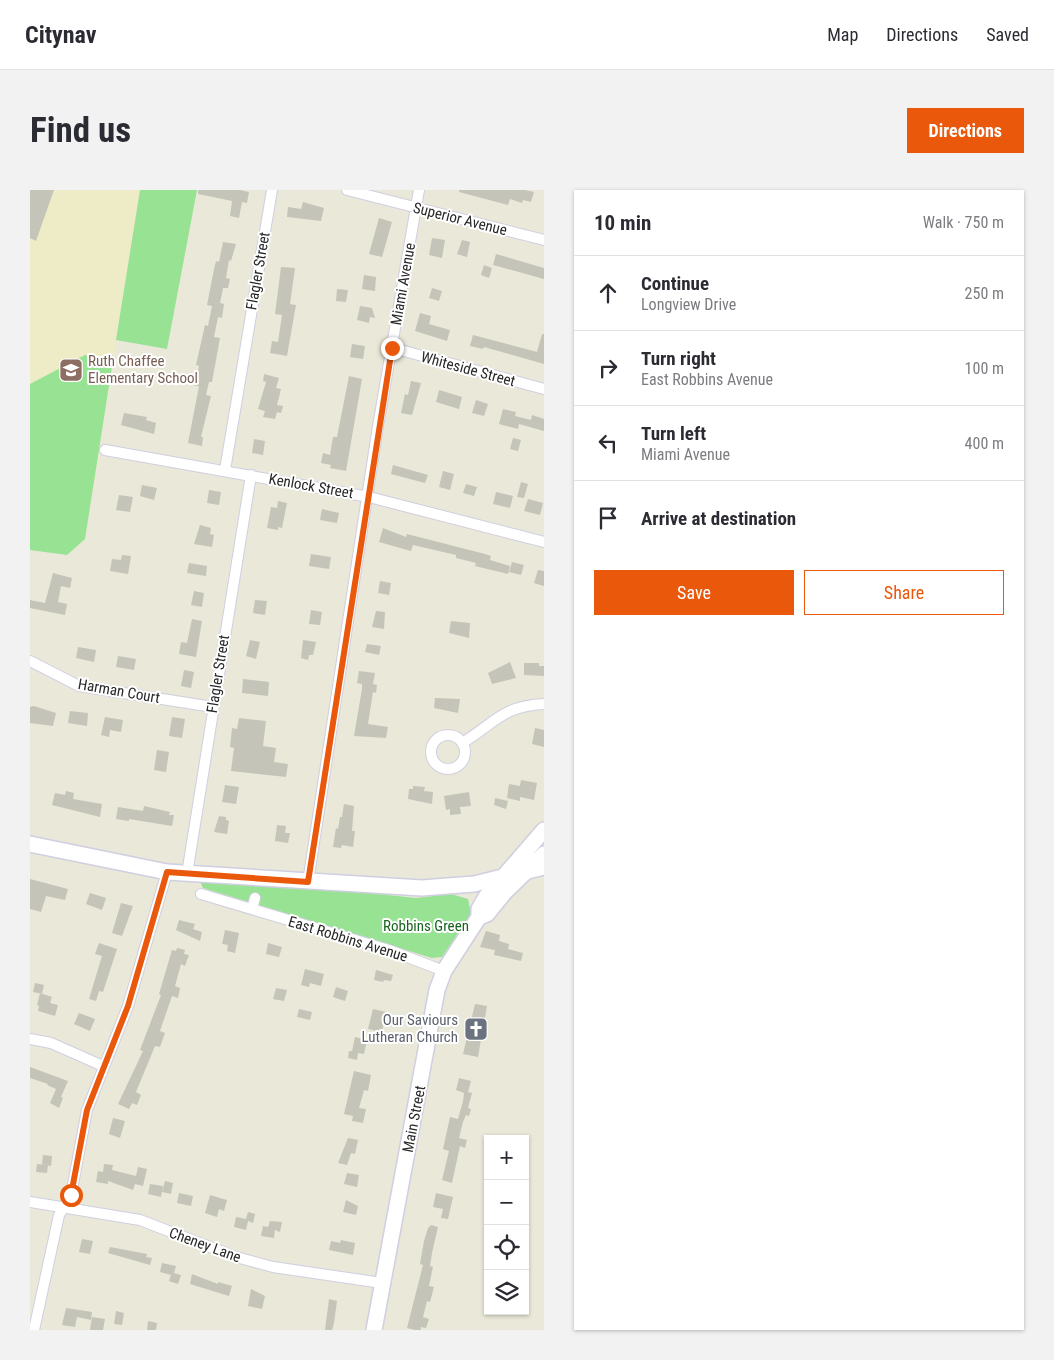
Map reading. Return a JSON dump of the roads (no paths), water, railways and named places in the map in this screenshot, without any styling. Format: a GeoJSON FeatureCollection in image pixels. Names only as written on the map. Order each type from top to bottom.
{"type":"FeatureCollection","features":[{"type":"Feature","properties":{"kind":"main road"},"geometry":{"type":"LineString","coordinates":[[544,830],[481,904],[479,917],[487,914],[504,893],[544,854]]}},
{"type":"Feature","properties":{"kind":"main road"},"geometry":{"type":"LineString","coordinates":[[30,844],[167,872],[422,888],[474,884],[544,868]]}},
{"type":"Feature","properties":{"kind":"main road","name":"Main Street"},"geometry":{"type":"LineString","coordinates":[[374,1330],[437,990],[444,971],[479,917]]}},
{"type":"Feature","properties":{"kind":"street","name":"Flagler Street"},"geometry":{"type":"LineString","coordinates":[[225,470],[272,190]]}},
{"type":"Feature","properties":{"kind":"street","name":"Superior Avenue"},"geometry":{"type":"LineString","coordinates":[[347,190],[544,240]]}},
{"type":"Feature","properties":{"kind":"street","name":"Miami Avenue"},"geometry":{"type":"LineString","coordinates":[[308,882],[392,348],[419,190]]}},
{"type":"Feature","properties":{"kind":"street","name":"Whiteside Street"},"geometry":{"type":"LineString","coordinates":[[392,348],[544,389]]}},
{"type":"Feature","properties":{"kind":"street","name":"Kenlock Street"},"geometry":{"type":"LineString","coordinates":[[105,450],[369,497],[544,542]]}},
{"type":"Feature","properties":{"kind":"street","name":"Flagler Street"},"geometry":{"type":"LineString","coordinates":[[187,874],[250,475]]}},
{"type":"Feature","properties":{"kind":"street","name":"Harman Court"},"geometry":{"type":"LineString","coordinates":[[30,661],[79,686],[213,707]]}},
{"type":"Feature","properties":{"kind":"street"},"geometry":{"type":"LineString","coordinates":[[462,743],[505,712],[517,708],[544,704]]}},
{"type":"Feature","properties":{"kind":"street"},"geometry":{"type":"LineString","coordinates":[[34,1330],[58,1215],[71,1195],[87,1110],[128,1006],[167,872]]}},
{"type":"Feature","properties":{"kind":"street","name":"East Robbins Avenue"},"geometry":{"type":"LineString","coordinates":[[201,894],[389,950],[444,971]]}},
{"type":"Feature","properties":{"kind":"street"},"geometry":{"type":"LineString","coordinates":[[252,909],[255,898]]}},
{"type":"Feature","properties":{"kind":"street"},"geometry":{"type":"LineString","coordinates":[[30,1039],[51,1043],[104,1066]]}},
{"type":"Feature","properties":{"kind":"street","name":"Cheney Lane"},"geometry":{"type":"LineString","coordinates":[[30,1202],[140,1220],[236,1257],[273,1268],[382,1283]]}},
{"type":"Feature","properties":{"kind":"place","name":"Ruth Chaffee Elementary School"},"geometry":{"type":"Point","coordinates":[71,370]}},
{"type":"Feature","properties":{"kind":"place","name":"Our Saviours Lutheran Church"},"geometry":{"type":"Point","coordinates":[476,1029]}},
{"type":"Feature","properties":{"kind":"park label","name":"Robbins Green"},"geometry":{"type":"Point","coordinates":[426,926]}}]}
